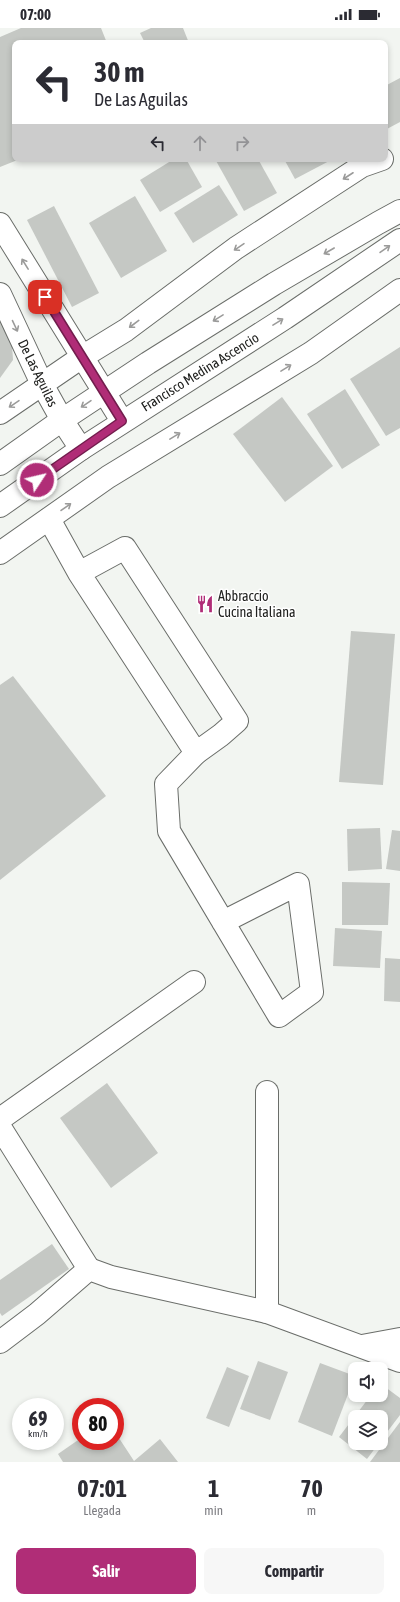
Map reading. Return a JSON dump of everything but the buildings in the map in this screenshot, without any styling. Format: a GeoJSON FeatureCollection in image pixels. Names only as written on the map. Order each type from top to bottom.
{"type":"FeatureCollection","features":[{"type":"Feature","properties":{"kind":"main road"},"geometry":{"type":"LineString","coordinates":[[388,158],[400,153]]}},
{"type":"Feature","properties":{"kind":"main road"},"geometry":{"type":"LineString","coordinates":[[0,413],[82,357],[126,330],[236,248],[362,166],[375,162]]}},
{"type":"Feature","properties":{"kind":"main road"},"geometry":{"type":"LineString","coordinates":[[0,464],[104,392],[274,284],[400,211]]}},
{"type":"Feature","properties":{"kind":"main road"},"geometry":{"type":"LineString","coordinates":[[0,224],[122,421]]}},
{"type":"Feature","properties":{"kind":"main road","name":"Francisco Medina Ascencio"},"geometry":{"type":"LineString","coordinates":[[0,506],[122,421],[285,318],[400,240]]}},
{"type":"Feature","properties":{"kind":"main road"},"geometry":{"type":"LineString","coordinates":[[0,554],[108,477],[310,353],[400,290]]}},
{"type":"Feature","properties":{"kind":"main road","name":"De Las Aguilas"},"geometry":{"type":"LineString","coordinates":[[0,294],[42,384],[62,420],[81,449]]}},
{"type":"Feature","properties":{"kind":"main road"},"geometry":{"type":"LineString","coordinates":[[49,519],[79,573],[196,753]]}},
{"type":"Feature","properties":{"kind":"main road"},"geometry":{"type":"LineString","coordinates":[[79,573],[125,548],[237,721],[196,753],[166,784],[169,831],[223,922],[279,1016],[312,992],[298,884],[223,922]]}},
{"type":"Feature","properties":{"kind":"main road"},"geometry":{"type":"LineString","coordinates":[[0,1119],[194,982]]}},
{"type":"Feature","properties":{"kind":"main road"},"geometry":{"type":"LineString","coordinates":[[267,1092],[267,1312]]}},
{"type":"Feature","properties":{"kind":"main road"},"geometry":{"type":"LineString","coordinates":[[0,1127],[89,1269],[111,1277],[267,1312],[400,1361]]}},
{"type":"Feature","properties":{"kind":"main road"},"geometry":{"type":"LineString","coordinates":[[0,1342],[37,1314],[89,1269]]}},
{"type":"Feature","properties":{"kind":"main road"},"geometry":{"type":"LineString","coordinates":[[361,1346],[400,1339]]}},
{"type":"Feature","properties":{"kind":"place","name":"Abbraccio Cucina Italiana"},"geometry":{"type":"Point","coordinates":[205,604]}},
{"type":"Feature","properties":{"kind":"route"},"geometry":{"type":"LineString","coordinates":[[37,480],[122,421],[45,297]]}}]}
